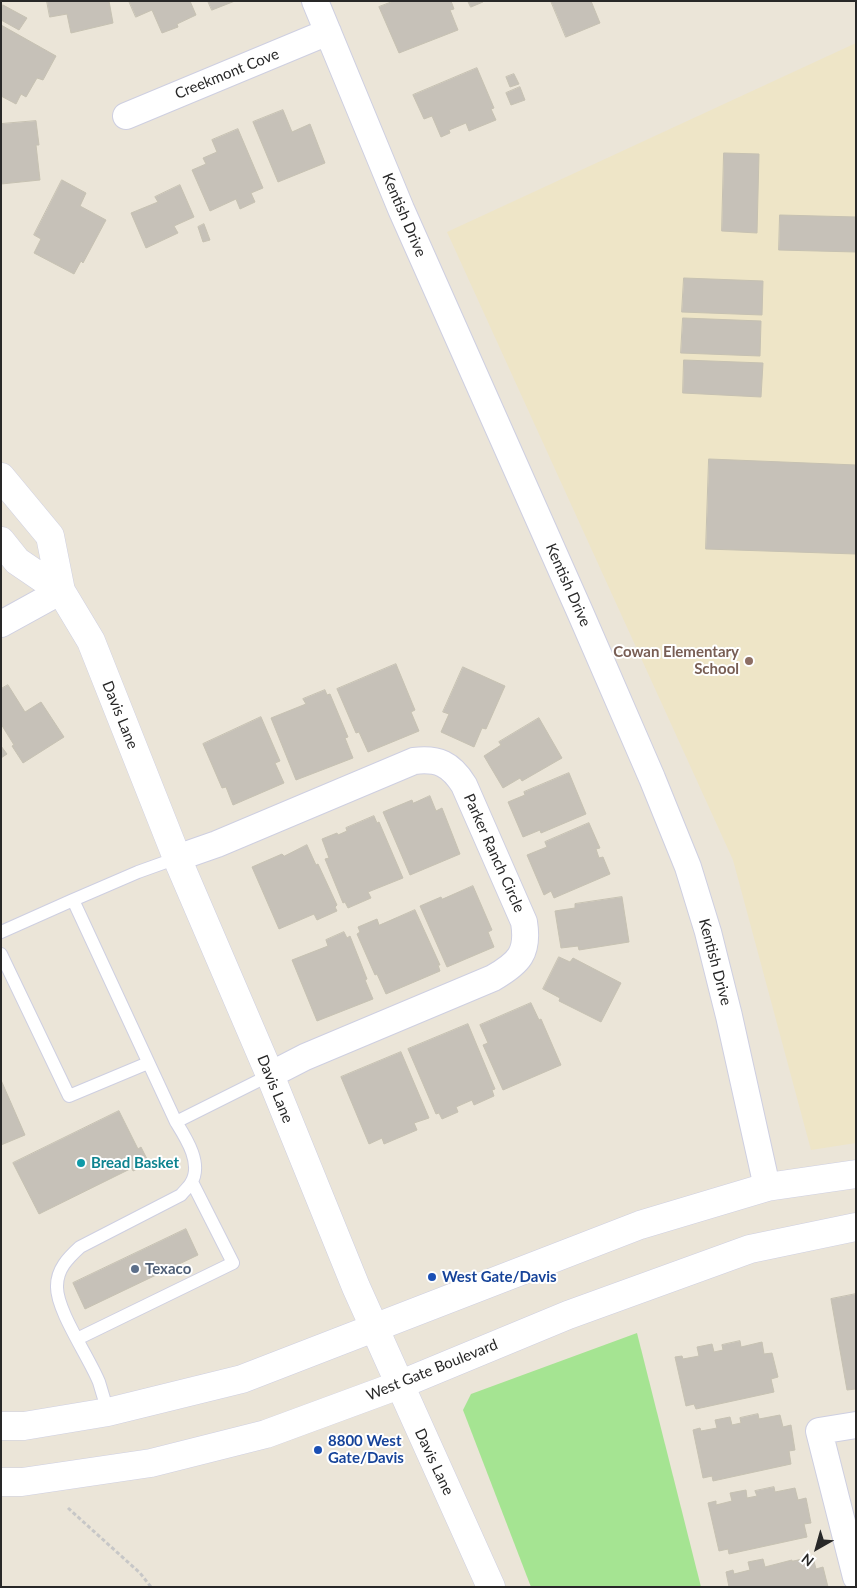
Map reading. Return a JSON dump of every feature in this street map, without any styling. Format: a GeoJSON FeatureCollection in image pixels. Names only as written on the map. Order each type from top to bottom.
{"type":"FeatureCollection","features":[{"type":"Feature","properties":{"kind":"main road","name":"Davis Lane"},"geometry":{"type":"LineString","coordinates":[[1,477],[50,536],[61,591],[90,640],[177,858],[270,1075],[374,1329],[491,1587]]}},
{"type":"Feature","properties":{"kind":"main road","name":"Davis Lane"},"geometry":{"type":"LineString","coordinates":[[1,541],[17,561],[61,591]]}},
{"type":"Feature","properties":{"kind":"main road"},"geometry":{"type":"LineString","coordinates":[[1,1426],[24,1426],[108,1412],[242,1379],[640,1225],[767,1187],[856,1174]]}},
{"type":"Feature","properties":{"kind":"main road","name":"West Gate Boulevard"},"geometry":{"type":"LineString","coordinates":[[1,1482],[22,1482],[152,1463],[266,1434],[399,1385],[568,1315],[750,1249],[856,1227]]}},
{"type":"Feature","properties":{"kind":"street","name":"Kentish Drive"},"geometry":{"type":"LineString","coordinates":[[315,1],[401,209],[580,612],[652,778],[688,867],[708,932],[729,1016],[767,1187]]}},
{"type":"Feature","properties":{"kind":"street","name":"Creekmont Cove"},"geometry":{"type":"LineString","coordinates":[[126,116],[328,32]]}},
{"type":"Feature","properties":{"kind":"street"},"geometry":{"type":"LineString","coordinates":[[1,624],[61,591]]}},
{"type":"Feature","properties":{"kind":"street","name":"Parker Ranch Circle"},"geometry":{"type":"LineString","coordinates":[[177,858],[217,844],[414,762],[435,761],[457,773],[464,785],[524,922],[525,947],[518,960],[494,978],[305,1057],[270,1075]]}},
{"type":"Feature","properties":{"kind":"street"},"geometry":{"type":"LineString","coordinates":[[856,1425],[819,1431],[856,1577]]}},
{"type":"Feature","properties":{"kind":"lane"},"geometry":{"type":"LineString","coordinates":[[1,932],[138,872],[177,858]]}},
{"type":"Feature","properties":{"kind":"lane"},"geometry":{"type":"LineString","coordinates":[[73,900],[176,1122],[188,1142],[196,1168],[192,1182],[181,1195],[80,1247],[69,1257],[59,1272],[57,1287],[60,1303],[98,1381],[108,1412]]}},
{"type":"Feature","properties":{"kind":"lane"},"geometry":{"type":"LineString","coordinates":[[1,954],[69,1096],[148,1063]]}},
{"type":"Feature","properties":{"kind":"lane"},"geometry":{"type":"LineString","coordinates":[[176,1122],[270,1075]]}},
{"type":"Feature","properties":{"kind":"lane"},"geometry":{"type":"LineString","coordinates":[[77,1339],[233,1263],[192,1182]]}},
{"type":"Feature","properties":{"kind":"path"},"geometry":{"type":"LineString","coordinates":[[68,1508],[140,1573],[151,1587]]}},
{"type":"Feature","properties":{"kind":"shaded area","name":"Cowan Elementary School"},"geometry":{"type":"Polygon","coordinates":[[[856,43],[856,1143],[811,1150],[733,860],[447,232],[856,43]]]}},
{"type":"Feature","properties":{"kind":"green space"},"geometry":{"type":"Polygon","coordinates":[[[637,1333],[701,1587],[531,1587],[463,1410],[471,1394],[637,1333]]]}},
{"type":"Feature","properties":{"kind":"building"},"geometry":{"type":"Polygon","coordinates":[[[47,1],[109,1],[113,23],[71,33],[67,14],[50,17],[47,1]]]}},
{"type":"Feature","properties":{"kind":"building"},"geometry":{"type":"Polygon","coordinates":[[[129,1],[190,1],[196,15],[177,24],[178,27],[162,33],[152,10],[136,17],[129,1]]]}},
{"type":"Feature","properties":{"kind":"building"},"geometry":{"type":"Polygon","coordinates":[[[208,1],[235,1],[212,10],[208,1]]]}},
{"type":"Feature","properties":{"kind":"building"},"geometry":{"type":"Polygon","coordinates":[[[394,1],[451,1],[454,9],[450,10],[458,30],[399,53],[379,7],[394,1]]]}},
{"type":"Feature","properties":{"kind":"building"},"geometry":{"type":"Polygon","coordinates":[[[468,1],[483,1],[483,2],[471,7],[468,1]]]}},
{"type":"Feature","properties":{"kind":"building"},"geometry":{"type":"Polygon","coordinates":[[[551,1],[591,1],[600,23],[566,37],[551,1]]]}},
{"type":"Feature","properties":{"kind":"building"},"geometry":{"type":"Polygon","coordinates":[[[3,5],[27,18],[19,30],[1,20],[1,8],[3,5]]]}},
{"type":"Feature","properties":{"kind":"building"},"geometry":{"type":"Polygon","coordinates":[[[1,25],[56,56],[43,80],[37,78],[26,97],[21,94],[16,104],[1,96],[1,25]]]}},
{"type":"Feature","properties":{"kind":"building"},"geometry":{"type":"Polygon","coordinates":[[[477,68],[494,108],[491,109],[496,120],[469,131],[466,123],[449,130],[450,133],[441,137],[432,116],[424,119],[413,95],[477,68]]]}},
{"type":"Feature","properties":{"kind":"building"},"geometry":{"type":"Polygon","coordinates":[[[514,74],[519,84],[510,87],[506,77],[514,74]]]}},
{"type":"Feature","properties":{"kind":"building"},"geometry":{"type":"Polygon","coordinates":[[[520,87],[525,100],[511,105],[506,93],[520,87]]]}},
{"type":"Feature","properties":{"kind":"building"},"geometry":{"type":"Polygon","coordinates":[[[283,110],[292,132],[310,124],[325,163],[278,182],[253,122],[283,110]]]}},
{"type":"Feature","properties":{"kind":"building"},"geometry":{"type":"Polygon","coordinates":[[[36,121],[39,145],[36,145],[40,180],[1,184],[1,124],[36,121]]]}},
{"type":"Feature","properties":{"kind":"building"},"geometry":{"type":"Polygon","coordinates":[[[238,129],[263,188],[251,193],[255,202],[240,209],[236,199],[210,211],[192,170],[206,164],[203,158],[217,152],[212,140],[238,129]]]}},
{"type":"Feature","properties":{"kind":"building"},"geometry":{"type":"Polygon","coordinates":[[[724,153],[759,154],[757,233],[722,231],[724,153]]]}},
{"type":"Feature","properties":{"kind":"building"},"geometry":{"type":"Polygon","coordinates":[[[62,180],[86,193],[80,206],[106,220],[83,263],[81,261],[74,274],[34,253],[41,239],[34,235],[62,180]]]}},
{"type":"Feature","properties":{"kind":"building"},"geometry":{"type":"Polygon","coordinates":[[[180,185],[194,217],[174,226],[178,233],[146,248],[131,213],[158,202],[155,197],[180,185]]]}},
{"type":"Feature","properties":{"kind":"building"},"geometry":{"type":"Polygon","coordinates":[[[780,215],[856,217],[856,252],[779,250],[780,215]]]}},
{"type":"Feature","properties":{"kind":"building"},"geometry":{"type":"Polygon","coordinates":[[[204,224],[210,240],[203,242],[198,227],[204,224]]]}},
{"type":"Feature","properties":{"kind":"building"},"geometry":{"type":"Polygon","coordinates":[[[684,278],[763,281],[762,315],[682,312],[684,278]]]}},
{"type":"Feature","properties":{"kind":"building"},"geometry":{"type":"Polygon","coordinates":[[[683,318],[761,321],[760,356],[681,353],[683,318]]]}},
{"type":"Feature","properties":{"kind":"building"},"geometry":{"type":"Polygon","coordinates":[[[684,360],[763,363],[761,397],[683,393],[684,360]]]}},
{"type":"Feature","properties":{"kind":"building"},"geometry":{"type":"Polygon","coordinates":[[[709,459],[856,465],[856,554],[706,549],[709,459]]]}},
{"type":"Feature","properties":{"kind":"building"},"geometry":{"type":"Polygon","coordinates":[[[396,664],[415,710],[411,712],[419,731],[368,752],[359,732],[356,733],[337,689],[396,664]]]}},
{"type":"Feature","properties":{"kind":"building"},"geometry":{"type":"Polygon","coordinates":[[[463,667],[505,686],[486,729],[482,728],[474,747],[441,732],[449,714],[443,712],[463,667]]]}},
{"type":"Feature","properties":{"kind":"building"},"geometry":{"type":"Polygon","coordinates":[[[8,685],[25,712],[41,702],[64,737],[23,763],[1,724],[1,689],[8,685]]]}},
{"type":"Feature","properties":{"kind":"building"},"geometry":{"type":"Polygon","coordinates":[[[325,690],[327,695],[330,694],[348,737],[345,738],[353,758],[296,780],[271,718],[306,704],[303,699],[325,690]]]}},
{"type":"Feature","properties":{"kind":"building"},"geometry":{"type":"Polygon","coordinates":[[[261,717],[280,761],[275,763],[284,783],[233,805],[226,787],[222,788],[203,744],[261,717]]]}},
{"type":"Feature","properties":{"kind":"building"},"geometry":{"type":"Polygon","coordinates":[[[539,718],[562,758],[522,781],[520,778],[503,788],[484,756],[501,745],[499,742],[539,718]]]}},
{"type":"Feature","properties":{"kind":"building"},"geometry":{"type":"Polygon","coordinates":[[[1,746],[7,754],[1,758],[1,746]]]}},
{"type":"Feature","properties":{"kind":"building"},"geometry":{"type":"Polygon","coordinates":[[[569,773],[586,814],[541,833],[540,830],[523,837],[508,802],[525,795],[524,792],[569,773]]]}},
{"type":"Feature","properties":{"kind":"building"},"geometry":{"type":"Polygon","coordinates":[[[430,796],[436,811],[442,808],[460,854],[410,875],[383,812],[412,800],[413,803],[430,796]]]}},
{"type":"Feature","properties":{"kind":"building"},"geometry":{"type":"Polygon","coordinates":[[[374,816],[377,823],[379,822],[403,878],[368,892],[371,898],[348,908],[345,902],[343,903],[325,859],[329,858],[322,839],[337,833],[338,835],[347,831],[346,828],[374,816]]]}},
{"type":"Feature","properties":{"kind":"building"},"geometry":{"type":"Polygon","coordinates":[[[589,823],[600,848],[596,849],[599,858],[603,857],[610,874],[554,898],[551,891],[544,895],[527,855],[547,847],[545,842],[589,823]]]}},
{"type":"Feature","properties":{"kind":"building"},"geometry":{"type":"Polygon","coordinates":[[[307,845],[337,905],[335,907],[337,911],[317,920],[314,914],[279,929],[252,867],[282,854],[284,856],[307,845]]]}},
{"type":"Feature","properties":{"kind":"building"},"geometry":{"type":"Polygon","coordinates":[[[473,886],[492,930],[488,932],[494,947],[447,967],[420,906],[473,886]]]}},
{"type":"Feature","properties":{"kind":"building"},"geometry":{"type":"Polygon","coordinates":[[[622,897],[629,942],[579,950],[578,946],[561,948],[555,911],[575,908],[575,904],[622,897]]]}},
{"type":"Feature","properties":{"kind":"building"},"geometry":{"type":"Polygon","coordinates":[[[415,910],[440,965],[438,965],[440,971],[386,994],[377,974],[375,975],[357,934],[360,932],[358,927],[377,919],[379,925],[415,910]]]}},
{"type":"Feature","properties":{"kind":"building"},"geometry":{"type":"Polygon","coordinates":[[[344,932],[347,938],[350,936],[373,999],[317,1021],[292,960],[328,946],[326,940],[344,932]]]}},
{"type":"Feature","properties":{"kind":"building"},"geometry":{"type":"Polygon","coordinates":[[[559,957],[570,962],[573,958],[621,983],[601,1022],[559,1001],[560,998],[543,989],[559,957]]]}},
{"type":"Feature","properties":{"kind":"building"},"geometry":{"type":"Polygon","coordinates":[[[531,1003],[539,1020],[541,1019],[561,1065],[503,1090],[483,1045],[488,1043],[480,1025],[531,1003]]]}},
{"type":"Feature","properties":{"kind":"building"},"geometry":{"type":"Polygon","coordinates":[[[468,1024],[495,1089],[492,1090],[494,1096],[474,1105],[472,1100],[456,1107],[458,1112],[442,1119],[439,1113],[436,1114],[408,1049],[468,1024]]]}},
{"type":"Feature","properties":{"kind":"building"},"geometry":{"type":"Polygon","coordinates":[[[401,1052],[429,1118],[414,1123],[417,1130],[384,1144],[382,1138],[369,1144],[341,1077],[401,1052]]]}},
{"type":"Feature","properties":{"kind":"building"},"geometry":{"type":"Polygon","coordinates":[[[1,1080],[25,1135],[1,1145],[1,1080]]]}},
{"type":"Feature","properties":{"kind":"building","name":"Bread Basket"},"geometry":{"type":"Polygon","coordinates":[[[119,1111],[138,1149],[141,1147],[149,1163],[133,1171],[132,1168],[39,1214],[13,1163],[119,1111]]]}},
{"type":"Feature","properties":{"kind":"building","name":"Texaco"},"geometry":{"type":"Polygon","coordinates":[[[186,1229],[198,1255],[85,1309],[73,1283],[186,1229]]]}},
{"type":"Feature","properties":{"kind":"building"},"geometry":{"type":"Polygon","coordinates":[[[856,1294],[856,1389],[847,1390],[831,1299],[856,1294]]]}},
{"type":"Feature","properties":{"kind":"building"},"geometry":{"type":"Polygon","coordinates":[[[740,1341],[741,1347],[762,1342],[764,1354],[772,1353],[778,1377],[771,1379],[774,1392],[696,1409],[694,1404],[686,1406],[675,1357],[682,1356],[683,1359],[699,1356],[697,1347],[712,1344],[714,1352],[723,1350],[722,1345],[740,1341]]]}},
{"type":"Feature","properties":{"kind":"building"},"geometry":{"type":"Polygon","coordinates":[[[758,1414],[759,1419],[780,1415],[783,1427],[791,1425],[795,1450],[789,1451],[791,1464],[713,1481],[712,1476],[703,1478],[693,1430],[700,1428],[701,1431],[717,1428],[715,1420],[730,1417],[732,1425],[741,1423],[740,1418],[758,1414]]]}},
{"type":"Feature","properties":{"kind":"building"},"geometry":{"type":"Polygon","coordinates":[[[774,1487],[775,1492],[795,1488],[798,1500],[806,1498],[811,1523],[804,1524],[807,1537],[729,1554],[728,1549],[719,1551],[708,1503],[716,1501],[716,1505],[732,1501],[730,1493],[746,1490],[747,1498],[757,1496],[755,1491],[774,1487]]]}},
{"type":"Feature","properties":{"kind":"building"},"geometry":{"type":"Polygon","coordinates":[[[813,1557],[816,1569],[823,1567],[828,1587],[729,1587],[726,1572],[733,1570],[734,1574],[750,1570],[748,1562],[763,1559],[765,1567],[813,1557]]]}},
{"type":"Feature","properties":{"kind":"place","name":"Cowan Elementary School"},"geometry":{"type":"Point","coordinates":[749,661]}},
{"type":"Feature","properties":{"kind":"place","name":"Bread Basket"},"geometry":{"type":"Point","coordinates":[81,1163]}},
{"type":"Feature","properties":{"kind":"place","name":"Texaco"},"geometry":{"type":"Point","coordinates":[135,1269]}},
{"type":"Feature","properties":{"kind":"place","name":"West Gate/Davis"},"geometry":{"type":"Point","coordinates":[432,1277]}},
{"type":"Feature","properties":{"kind":"place","name":"8800 West Gate/Davis"},"geometry":{"type":"Point","coordinates":[318,1450]}}]}
